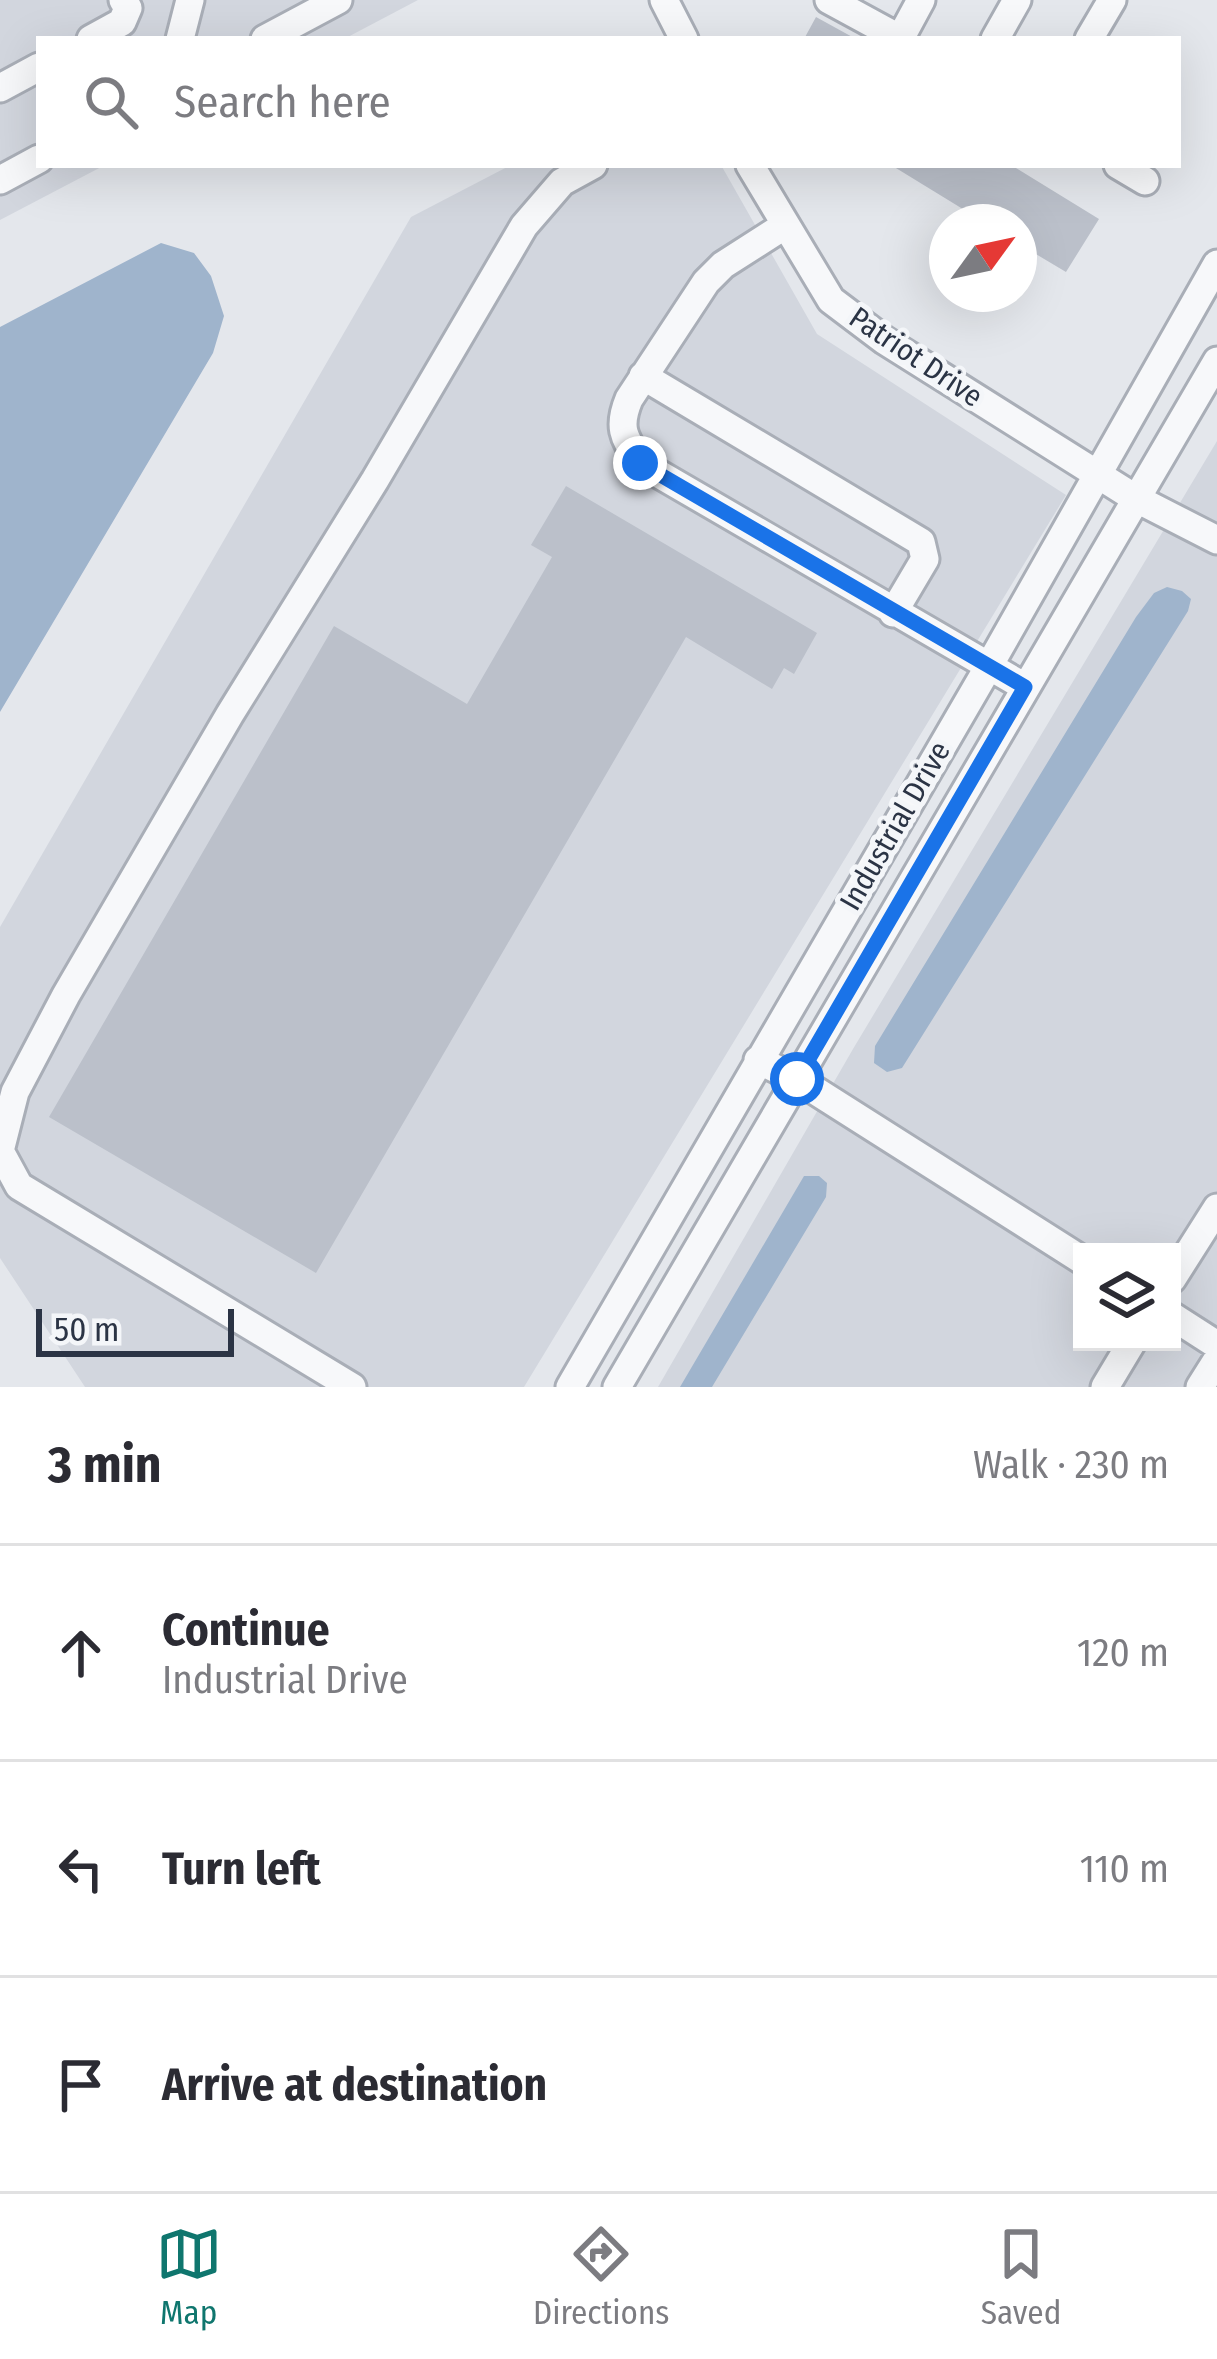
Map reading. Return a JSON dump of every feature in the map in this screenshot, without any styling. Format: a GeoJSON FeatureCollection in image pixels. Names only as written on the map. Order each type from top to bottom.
{"type":"FeatureCollection","features":[{"type":"Feature","properties":{"kind":"street"},"geometry":{"type":"LineString","coordinates":[[96,36],[122,22],[128,8],[123,0]]}},
{"type":"Feature","properties":{"kind":"street"},"geometry":{"type":"LineString","coordinates":[[181,36],[190,0]]}},
{"type":"Feature","properties":{"kind":"street"},"geometry":{"type":"LineString","coordinates":[[271,36],[338,0]]}},
{"type":"Feature","properties":{"kind":"street"},"geometry":{"type":"LineString","coordinates":[[664,0],[682,36]]}},
{"type":"Feature","properties":{"kind":"street"},"geometry":{"type":"LineString","coordinates":[[829,0],[894,36]]}},
{"type":"Feature","properties":{"kind":"street"},"geometry":{"type":"LineString","coordinates":[[901,36],[921,0]]}},
{"type":"Feature","properties":{"kind":"street"},"geometry":{"type":"LineString","coordinates":[[997,36],[1017,0]]}},
{"type":"Feature","properties":{"kind":"street"},"geometry":{"type":"LineString","coordinates":[[1091,36],[1112,0]]}},
{"type":"Feature","properties":{"kind":"street"},"geometry":{"type":"LineString","coordinates":[[0,88],[36,69]]}},
{"type":"Feature","properties":{"kind":"street"},"geometry":{"type":"LineString","coordinates":[[0,180],[36,161]]}},
{"type":"Feature","properties":{"kind":"street"},"geometry":{"type":"LineString","coordinates":[[352,1387],[20,1186],[0,1151],[14,1092],[230,714],[524,226],[562,182],[587,168]]}},
{"type":"Feature","properties":{"kind":"street","name":"Patriot Drive"},"geometry":{"type":"LineString","coordinates":[[752,168],[831,299],[884,340],[1135,498],[1217,540]]}},
{"type":"Feature","properties":{"kind":"street"},"geometry":{"type":"LineString","coordinates":[[1123,168],[1145,181]]}},
{"type":"Feature","properties":{"kind":"street"},"geometry":{"type":"LineString","coordinates":[[784,226],[723,265],[706,282],[643,376],[621,418],[625,439],[640,463],[1025,687]]}},
{"type":"Feature","properties":{"kind":"street","name":"Industrial Drive"},"geometry":{"type":"LineString","coordinates":[[569,1387],[1217,264]]}},
{"type":"Feature","properties":{"kind":"street","name":"Industrial Drive"},"geometry":{"type":"LineString","coordinates":[[617,1387],[1217,361]]}},
{"type":"Feature","properties":{"kind":"street"},"geometry":{"type":"LineString","coordinates":[[643,376],[921,542],[925,559],[893,613]]}},
{"type":"Feature","properties":{"kind":"street"},"geometry":{"type":"LineString","coordinates":[[758,1060],[797,1079],[1073,1254]]}},
{"type":"Feature","properties":{"kind":"street"},"geometry":{"type":"LineString","coordinates":[[1181,1265],[1217,1208]]}},
{"type":"Feature","properties":{"kind":"street"},"geometry":{"type":"LineString","coordinates":[[1181,1322],[1217,1345]]}},
{"type":"Feature","properties":{"kind":"street"},"geometry":{"type":"LineString","coordinates":[[1105,1387],[1127,1351]]}},
{"type":"Feature","properties":{"kind":"street"},"geometry":{"type":"LineString","coordinates":[[1200,1387],[1217,1360]]}},
{"type":"Feature","properties":{"kind":"shaded area"},"geometry":{"type":"Polygon","coordinates":[[[0,0],[418,0],[350,36],[36,36],[36,168],[99,168],[0,220],[0,0]]]}},
{"type":"Feature","properties":{"kind":"shaded area"},"geometry":{"type":"Polygon","coordinates":[[[505,168],[723,168],[817,334],[1066,495],[524,1387],[85,1387],[0,1258],[0,927],[411,217],[505,168]]]}},
{"type":"Feature","properties":{"kind":"shaded area"},"geometry":{"type":"Polygon","coordinates":[[[1217,441],[1217,1387],[658,1387],[853,1049],[1217,441]]]}},
{"type":"Feature","properties":{"kind":"water"},"geometry":{"type":"Polygon","coordinates":[[[161,243],[194,253],[211,276],[224,316],[213,353],[0,712],[0,327],[161,243]]]}},
{"type":"Feature","properties":{"kind":"water"},"geometry":{"type":"Polygon","coordinates":[[[1167,587],[1191,599],[1188,611],[902,1068],[887,1072],[874,1063],[875,1046],[1136,617],[1154,593],[1167,587]]]}},
{"type":"Feature","properties":{"kind":"water"},"geometry":{"type":"Polygon","coordinates":[[[804,1176],[819,1176],[827,1183],[826,1197],[712,1387],[680,1387],[804,1176]]]}},
{"type":"Feature","properties":{"kind":"building"},"geometry":{"type":"Polygon","coordinates":[[[816,17],[851,36],[806,36],[816,17]]]}},
{"type":"Feature","properties":{"kind":"building"},"geometry":{"type":"Polygon","coordinates":[[[896,168],[1016,168],[1099,219],[1066,272],[1037,255],[1037,204],[955,204],[896,168]]]}},
{"type":"Feature","properties":{"kind":"building"},"geometry":{"type":"Polygon","coordinates":[[[566,486],[817,633],[794,674],[784,668],[772,689],[686,637],[316,1273],[49,1117],[334,626],[467,704],[552,557],[531,545],[566,486]]]}},
{"type":"Feature","properties":{"kind":"route"},"geometry":{"type":"LineString","coordinates":[[640,463],[1025,687],[797,1079]]}}]}
